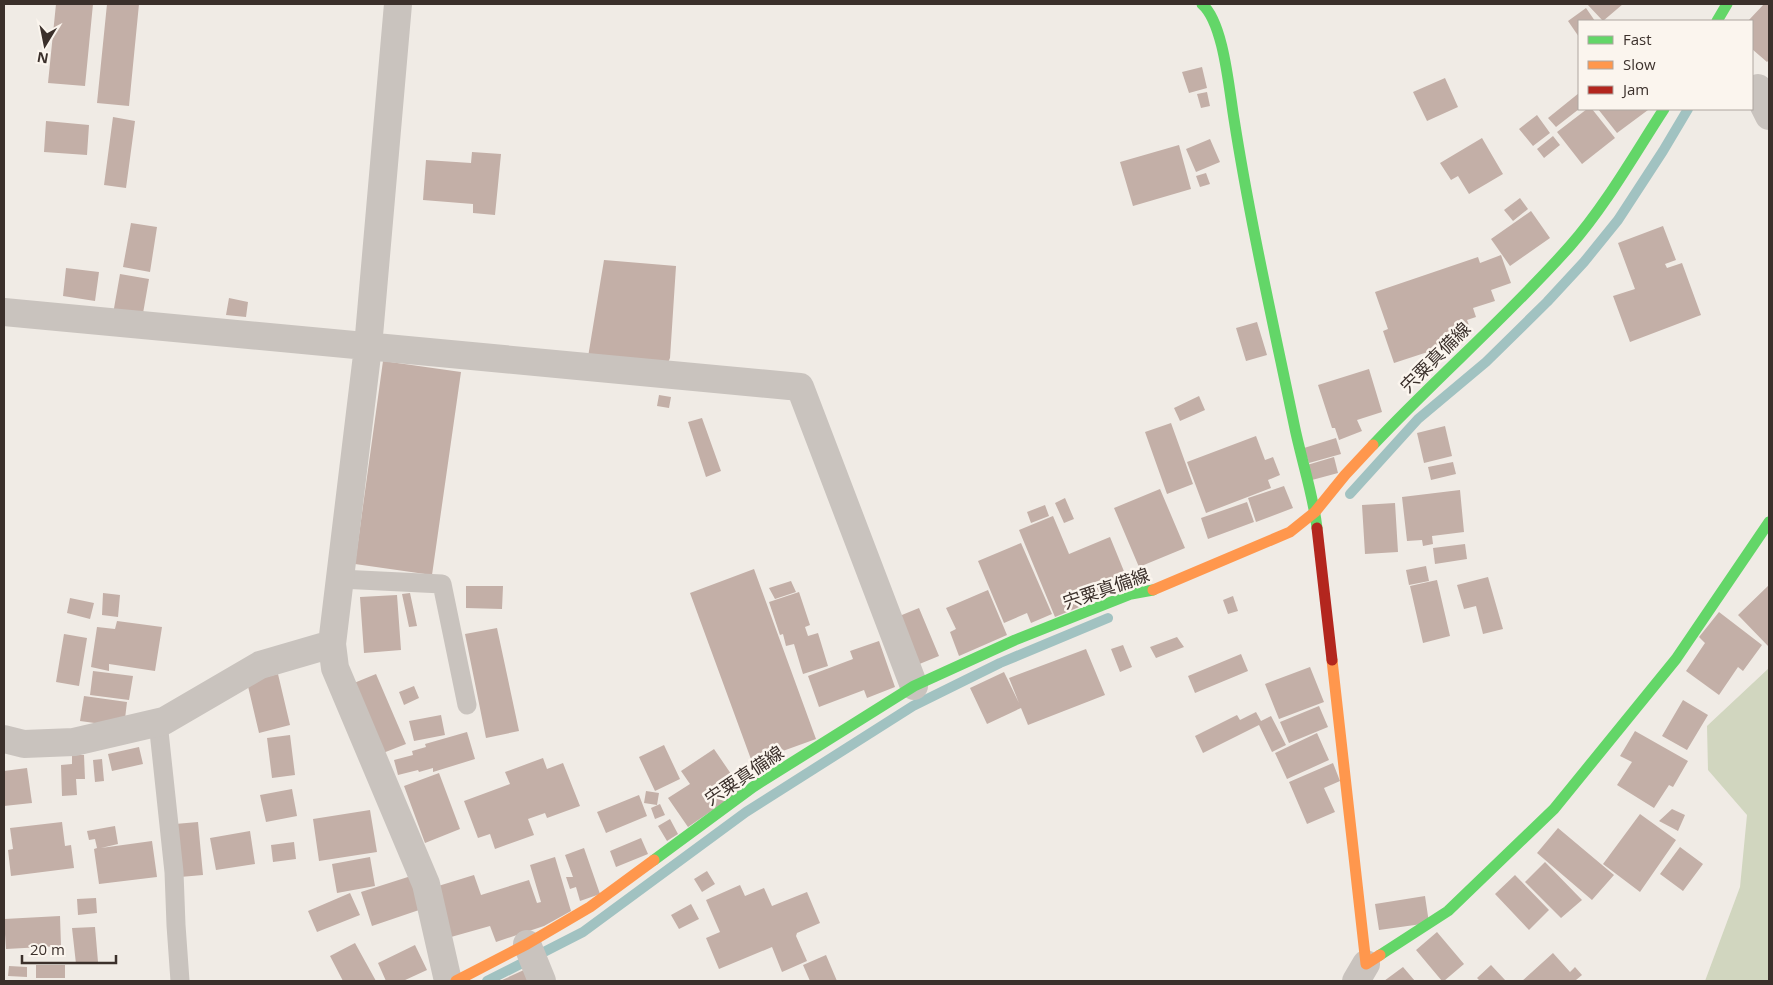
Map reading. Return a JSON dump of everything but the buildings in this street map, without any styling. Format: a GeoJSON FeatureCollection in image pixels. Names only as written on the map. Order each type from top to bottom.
{"type":"FeatureCollection","features":[{"type":"Feature","properties":{"kind":"street"},"geometry":{"type":"LineString","coordinates":[[398,4],[368,348],[332,644],[335,668],[426,884],[448,981]]}},
{"type":"Feature","properties":{"kind":"street"},"geometry":{"type":"LineString","coordinates":[[1202,4],[1209,10],[1222,46],[1240,160],[1297,439],[1314,512],[1361,973],[1448,912],[1554,809],[1676,659],[1769,522]]}},
{"type":"Feature","properties":{"kind":"street"},"geometry":{"type":"LineString","coordinates":[[1718,20],[1728,4]]}},
{"type":"Feature","properties":{"kind":"street"},"geometry":{"type":"LineString","coordinates":[[1762,85],[1764,106],[1769,116]]}},
{"type":"Feature","properties":{"kind":"street","name":"宍粟真備線"},"geometry":{"type":"LineString","coordinates":[[456,981],[534,961],[590,907],[753,787],[914,686],[1015,640],[1131,594],[1156,590],[1290,532],[1314,512],[1345,475],[1410,406],[1522,297],[1571,245],[1607,197],[1663,110]]}},
{"type":"Feature","properties":{"kind":"street"},"geometry":{"type":"LineString","coordinates":[[4,312],[368,348],[800,387],[914,686]]}},
{"type":"Feature","properties":{"kind":"street"},"geometry":{"type":"LineString","coordinates":[[4,739],[24,744],[74,742],[164,721],[260,665],[332,644]]}},
{"type":"Feature","properties":{"kind":"lane"},"geometry":{"type":"LineString","coordinates":[[340,579],[442,584],[467,704]]}},
{"type":"Feature","properties":{"kind":"lane"},"geometry":{"type":"LineString","coordinates":[[158,722],[174,872],[180,981]]}},
{"type":"Feature","properties":{"kind":"green space"},"geometry":{"type":"Polygon","coordinates":[[[1769,668],[1769,981],[1705,981],[1740,887],[1747,815],[1708,770],[1707,726],[1769,668]]]}},
{"type":"Feature","properties":{"kind":"waterway"},"geometry":{"type":"LineString","coordinates":[[1350,494],[1418,419],[1486,362],[1547,302],[1584,262],[1618,220],[1687,110]]}},
{"type":"Feature","properties":{"kind":"waterway"},"geometry":{"type":"LineString","coordinates":[[487,981],[583,932],[746,812],[913,706],[1000,663],[1108,618]]}},
{"type":"Feature","properties":{"kind":"traffic: fast"},"geometry":{"type":"LineString","coordinates":[[1202,4],[1216,26],[1224,58],[1254,234],[1297,437],[1313,502],[1317,528]]}},
{"type":"Feature","properties":{"kind":"traffic: fast"},"geometry":{"type":"LineString","coordinates":[[1718,20],[1727,4]]}},
{"type":"Feature","properties":{"kind":"traffic: fast"},"geometry":{"type":"LineString","coordinates":[[1373,445],[1522,297],[1570,246],[1608,197],[1663,110]]}},
{"type":"Feature","properties":{"kind":"traffic: fast"},"geometry":{"type":"LineString","coordinates":[[1380,955],[1448,911],[1554,809],[1676,659],[1769,522]]}},
{"type":"Feature","properties":{"kind":"traffic: fast"},"geometry":{"type":"LineString","coordinates":[[654,860],[753,787],[914,686],[1015,640],[1131,594],[1153,590]]}},
{"type":"Feature","properties":{"kind":"traffic: slow"},"geometry":{"type":"LineString","coordinates":[[1153,590],[1290,532],[1315,512],[1345,475],[1373,445]]}},
{"type":"Feature","properties":{"kind":"traffic: slow"},"geometry":{"type":"LineString","coordinates":[[1332,660],[1366,964],[1380,955]]}},
{"type":"Feature","properties":{"kind":"traffic: slow"},"geometry":{"type":"LineString","coordinates":[[456,981],[527,944],[590,907],[654,860]]}},
{"type":"Feature","properties":{"kind":"traffic: jam"},"geometry":{"type":"LineString","coordinates":[[1317,528],[1332,660]]}}]}
